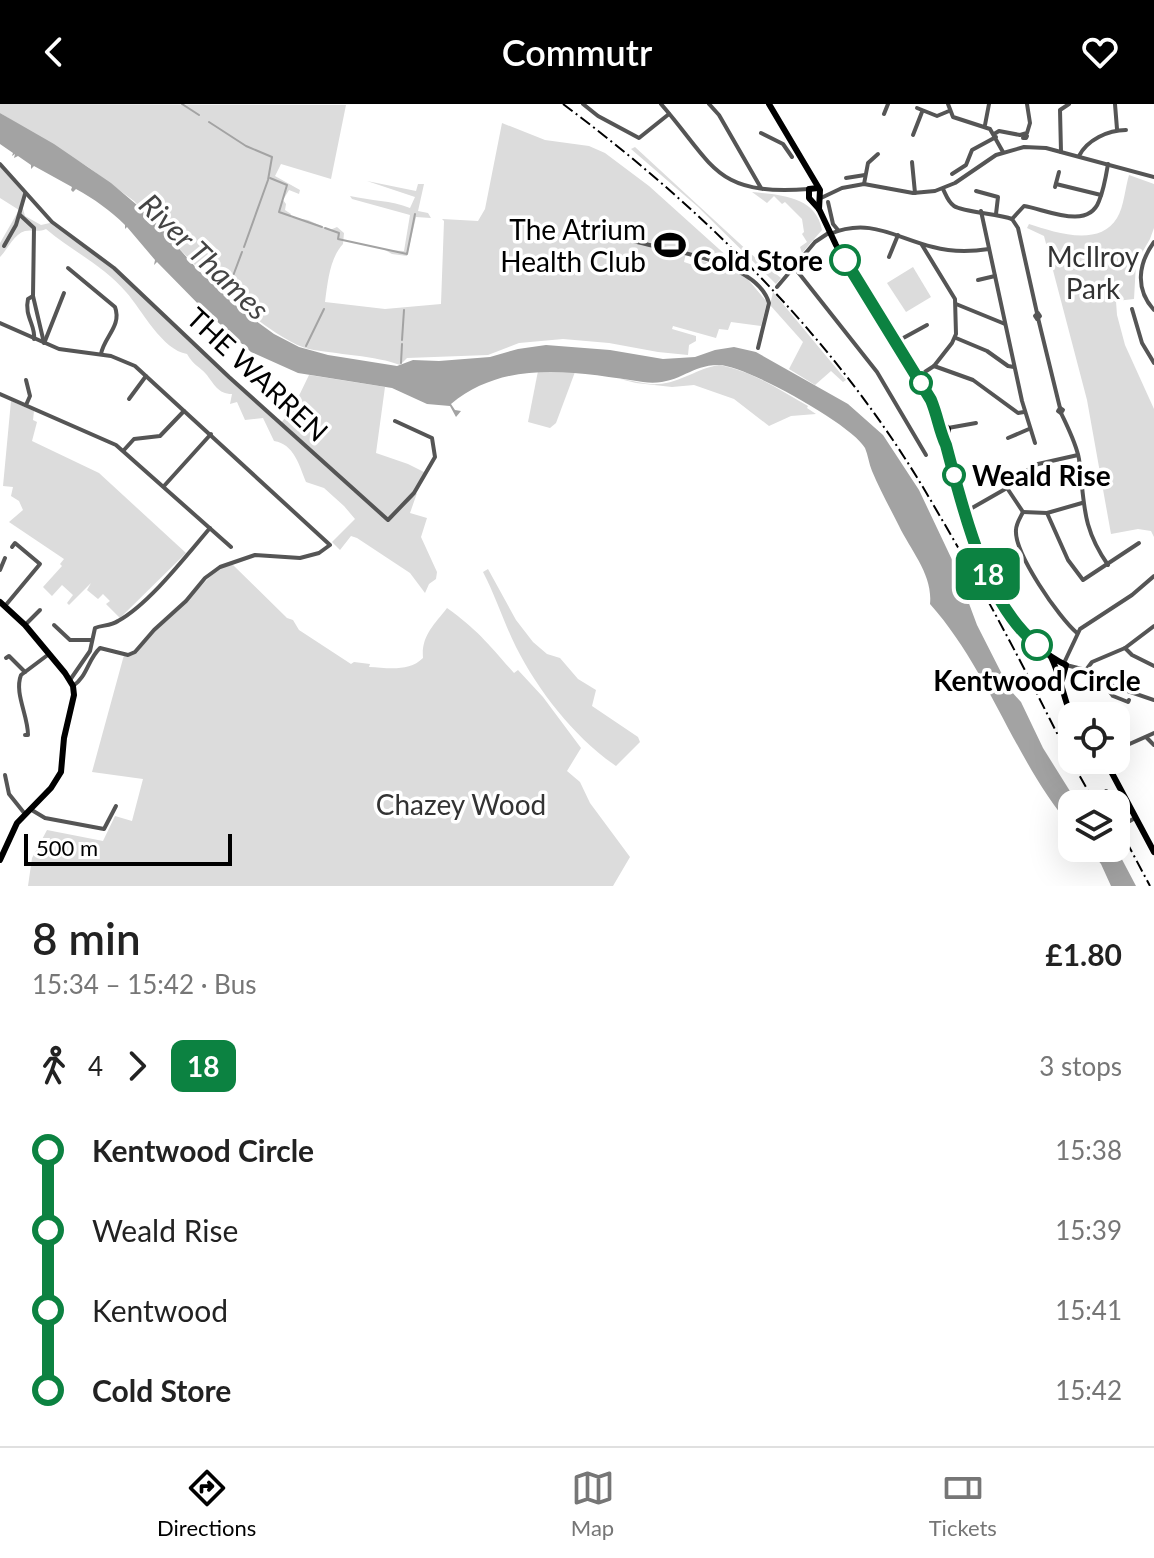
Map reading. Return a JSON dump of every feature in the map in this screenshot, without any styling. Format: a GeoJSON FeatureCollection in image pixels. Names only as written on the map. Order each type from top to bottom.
{"type":"FeatureCollection","features":[{"type":"Feature","properties":{"kind":"main road"},"geometry":{"type":"LineString","coordinates":[[769,104],[822,195],[819,209]]}},
{"type":"Feature","properties":{"kind":"main road"},"geometry":{"type":"LineString","coordinates":[[812,175],[810,199],[833,232],[946,431],[946,445],[976,551],[1022,631],[1063,667],[1066,702]]}},
{"type":"Feature","properties":{"kind":"main road"},"geometry":{"type":"LineString","coordinates":[[810,189],[822,195]]}},
{"type":"Feature","properties":{"kind":"main road"},"geometry":{"type":"LineString","coordinates":[[810,199],[816,202],[822,195]]}},
{"type":"Feature","properties":{"kind":"main road"},"geometry":{"type":"LineString","coordinates":[[0,860],[11,833],[27,811],[51,788],[61,772],[64,738],[74,695],[71,683],[49,654],[3,604]]}},
{"type":"Feature","properties":{"kind":"main road"},"geometry":{"type":"LineString","coordinates":[[1113,774],[1154,852]]}},
{"type":"Feature","properties":{"kind":"street"},"geometry":{"type":"LineString","coordinates":[[583,104],[598,116],[639,138],[669,114]]}},
{"type":"Feature","properties":{"kind":"street"},"geometry":{"type":"LineString","coordinates":[[661,104],[714,170],[739,184],[794,192],[810,199]]}},
{"type":"Feature","properties":{"kind":"street"},"geometry":{"type":"LineString","coordinates":[[709,104],[719,115],[761,188]]}},
{"type":"Feature","properties":{"kind":"street"},"geometry":{"type":"LineString","coordinates":[[884,114],[888,104]]}},
{"type":"Feature","properties":{"kind":"street"},"geometry":{"type":"LineString","coordinates":[[948,104],[953,117],[982,124],[995,136],[1003,152]]}},
{"type":"Feature","properties":{"kind":"street"},"geometry":{"type":"LineString","coordinates":[[982,124],[989,104]]}},
{"type":"Feature","properties":{"kind":"street"},"geometry":{"type":"LineString","coordinates":[[952,174],[966,165],[972,150],[999,131],[1024,135],[1030,123],[1027,104]]}},
{"type":"Feature","properties":{"kind":"street"},"geometry":{"type":"LineString","coordinates":[[1061,152],[1060,110],[1069,104]]}},
{"type":"Feature","properties":{"kind":"street"},"geometry":{"type":"LineString","coordinates":[[1115,104],[1117,130]]}},
{"type":"Feature","properties":{"kind":"street"},"geometry":{"type":"LineString","coordinates":[[913,135],[919,110],[937,116],[949,111]]}},
{"type":"Feature","properties":{"kind":"street"},"geometry":{"type":"LineString","coordinates":[[776,132],[781,124]]}},
{"type":"Feature","properties":{"kind":"street"},"geometry":{"type":"LineString","coordinates":[[1079,156],[1093,140],[1117,130],[1126,130]]}},
{"type":"Feature","properties":{"kind":"street"},"geometry":{"type":"LineString","coordinates":[[761,133],[783,144],[792,157]]}},
{"type":"Feature","properties":{"kind":"street"},"geometry":{"type":"LineString","coordinates":[[783,144],[790,140]]}},
{"type":"Feature","properties":{"kind":"street"},"geometry":{"type":"LineString","coordinates":[[833,232],[822,195],[864,184],[915,193],[943,189],[988,159],[1030,146],[1153,176]]}},
{"type":"Feature","properties":{"kind":"street"},"geometry":{"type":"LineString","coordinates":[[864,184],[870,159],[878,154]]}},
{"type":"Feature","properties":{"kind":"street","name":"THE WARREN"},"geometry":{"type":"LineString","coordinates":[[0,164],[52,222],[114,268],[388,520],[414,493],[435,457],[432,438],[395,421]]}},
{"type":"Feature","properties":{"kind":"street"},"geometry":{"type":"LineString","coordinates":[[910,164],[915,193]]}},
{"type":"Feature","properties":{"kind":"street"},"geometry":{"type":"LineString","coordinates":[[1012,219],[1024,206],[1056,215],[1092,212],[1099,203],[1108,164]]}},
{"type":"Feature","properties":{"kind":"street"},"geometry":{"type":"LineString","coordinates":[[1059,172],[1055,185],[1101,195]]}},
{"type":"Feature","properties":{"kind":"street"},"geometry":{"type":"LineString","coordinates":[[846,178],[865,175]]}},
{"type":"Feature","properties":{"kind":"street"},"geometry":{"type":"LineString","coordinates":[[794,192],[810,189]]}},
{"type":"Feature","properties":{"kind":"street"},"geometry":{"type":"LineString","coordinates":[[943,189],[952,205],[996,214],[1017,223],[1060,410],[1078,455],[1089,533],[1108,565]]}},
{"type":"Feature","properties":{"kind":"street"},"geometry":{"type":"LineString","coordinates":[[976,191],[998,197],[996,214]]}},
{"type":"Feature","properties":{"kind":"street"},"geometry":{"type":"LineString","coordinates":[[4,246],[25,204],[25,194]]}},
{"type":"Feature","properties":{"kind":"street"},"geometry":{"type":"LineString","coordinates":[[25,204],[32,201]]}},
{"type":"Feature","properties":{"kind":"street"},"geometry":{"type":"LineString","coordinates":[[981,211],[1024,412],[1035,443]]}},
{"type":"Feature","properties":{"kind":"street"},"geometry":{"type":"LineString","coordinates":[[20,215],[32,225],[35,233],[33,296],[44,343]]}},
{"type":"Feature","properties":{"kind":"street"},"geometry":{"type":"LineString","coordinates":[[777,287],[815,242],[833,232],[873,228],[922,244],[962,251],[989,249]]}},
{"type":"Feature","properties":{"kind":"street"},"geometry":{"type":"LineString","coordinates":[[889,257],[898,235]]}},
{"type":"Feature","properties":{"kind":"street"},"geometry":{"type":"LineString","coordinates":[[633,241],[689,254],[743,272],[770,294],[758,348]]}},
{"type":"Feature","properties":{"kind":"street"},"geometry":{"type":"LineString","coordinates":[[1154,242],[1143,264],[1140,285],[1146,301],[1154,310]]}},
{"type":"Feature","properties":{"kind":"street"},"geometry":{"type":"LineString","coordinates":[[917,377],[934,366],[955,338],[956,304],[922,244]]}},
{"type":"Feature","properties":{"kind":"street"},"geometry":{"type":"LineString","coordinates":[[794,267],[877,372],[926,455]]}},
{"type":"Feature","properties":{"kind":"street"},"geometry":{"type":"LineString","coordinates":[[70,268],[118,313],[101,354]]}},
{"type":"Feature","properties":{"kind":"street"},"geometry":{"type":"LineString","coordinates":[[978,280],[995,276]]}},
{"type":"Feature","properties":{"kind":"street"},"geometry":{"type":"LineString","coordinates":[[44,343],[64,293]]}},
{"type":"Feature","properties":{"kind":"street"},"geometry":{"type":"LineString","coordinates":[[33,296],[28,299],[27,305],[34,339]]}},
{"type":"Feature","properties":{"kind":"street"},"geometry":{"type":"LineString","coordinates":[[956,304],[1005,324]]}},
{"type":"Feature","properties":{"kind":"street"},"geometry":{"type":"LineString","coordinates":[[1132,308],[1137,331],[1154,363]]}},
{"type":"Feature","properties":{"kind":"street"},"geometry":{"type":"LineString","coordinates":[[0,323],[67,350],[121,358],[211,434],[330,545],[319,553],[300,558],[255,555],[220,567],[205,578],[135,652],[128,655],[101,648],[92,652]]}},
{"type":"Feature","properties":{"kind":"street"},"geometry":{"type":"LineString","coordinates":[[896,342],[927,325]]}},
{"type":"Feature","properties":{"kind":"street"},"geometry":{"type":"LineString","coordinates":[[955,338],[987,351],[1014,367]]}},
{"type":"Feature","properties":{"kind":"street"},"geometry":{"type":"LineString","coordinates":[[934,366],[973,380],[1018,413],[1024,412]]}},
{"type":"Feature","properties":{"kind":"street"},"geometry":{"type":"LineString","coordinates":[[129,399],[146,376]]}},
{"type":"Feature","properties":{"kind":"street"},"geometry":{"type":"LineString","coordinates":[[26,380],[30,397],[26,405]]}},
{"type":"Feature","properties":{"kind":"street"},"geometry":{"type":"LineString","coordinates":[[0,394],[124,450],[231,547]]}},
{"type":"Feature","properties":{"kind":"street"},"geometry":{"type":"LineString","coordinates":[[124,450],[135,439],[160,436],[184,411]]}},
{"type":"Feature","properties":{"kind":"street"},"geometry":{"type":"LineString","coordinates":[[946,431],[976,423]]}},
{"type":"Feature","properties":{"kind":"street"},"geometry":{"type":"LineString","coordinates":[[1008,438],[1030,429]]}},
{"type":"Feature","properties":{"kind":"street"},"geometry":{"type":"LineString","coordinates":[[164,486],[211,434]]}},
{"type":"Feature","properties":{"kind":"street"},"geometry":{"type":"LineString","coordinates":[[1023,512],[1006,483],[1038,464],[1078,455]]}},
{"type":"Feature","properties":{"kind":"street"},"geometry":{"type":"LineString","coordinates":[[965,512],[1007,488]]}},
{"type":"Feature","properties":{"kind":"street"},"geometry":{"type":"LineString","coordinates":[[1023,512],[1047,513],[1083,503]]}},
{"type":"Feature","properties":{"kind":"street"},"geometry":{"type":"LineString","coordinates":[[1023,512],[1016,528],[1018,543],[1039,585],[1077,633]]}},
{"type":"Feature","properties":{"kind":"street"},"geometry":{"type":"LineString","coordinates":[[1047,513],[1068,560],[1083,580],[1139,543]]}},
{"type":"Feature","properties":{"kind":"street"},"geometry":{"type":"LineString","coordinates":[[71,683],[86,672],[96,627],[120,621],[166,580],[210,528]]}},
{"type":"Feature","properties":{"kind":"street"},"geometry":{"type":"LineString","coordinates":[[3,604],[40,564],[14,543]]}},
{"type":"Feature","properties":{"kind":"street"},"geometry":{"type":"LineString","coordinates":[[0,570],[5,558]]}},
{"type":"Feature","properties":{"kind":"street"},"geometry":{"type":"LineString","coordinates":[[1154,576],[1121,603],[1084,625],[1077,633],[1063,667],[1086,670],[1113,686],[1154,700]]}},
{"type":"Feature","properties":{"kind":"street"},"geometry":{"type":"LineString","coordinates":[[25,625],[40,610]]}},
{"type":"Feature","properties":{"kind":"street"},"geometry":{"type":"LineString","coordinates":[[1086,670],[1092,662],[1125,648],[1154,626]]}},
{"type":"Feature","properties":{"kind":"street"},"geometry":{"type":"LineString","coordinates":[[57,627],[70,640],[92,640]]}},
{"type":"Feature","properties":{"kind":"street"},"geometry":{"type":"LineString","coordinates":[[1125,648],[1154,666]]}},
{"type":"Feature","properties":{"kind":"street"},"geometry":{"type":"LineString","coordinates":[[28,735],[18,686],[21,675],[49,654]]}},
{"type":"Feature","properties":{"kind":"street"},"geometry":{"type":"LineString","coordinates":[[8,656],[25,672]]}},
{"type":"Feature","properties":{"kind":"street"},"geometry":{"type":"LineString","coordinates":[[1113,686],[1111,695],[1129,700]]}},
{"type":"Feature","properties":{"kind":"street"},"geometry":{"type":"LineString","coordinates":[[1130,743],[1154,733]]}},
{"type":"Feature","properties":{"kind":"street"},"geometry":{"type":"LineString","coordinates":[[1147,738],[1154,745]]}},
{"type":"Feature","properties":{"kind":"street"},"geometry":{"type":"LineString","coordinates":[[5,778],[9,794],[27,811],[45,818],[104,829],[116,806]]}},
{"type":"Feature","properties":{"kind":"street"},"geometry":{"type":"LineString","coordinates":[[1130,821],[1137,816]]}},
{"type":"Feature","properties":{"kind":"green space"},"geometry":{"type":"Polygon","coordinates":[[[0,104],[346,105],[331,179],[281,164],[275,176],[300,190],[299,194],[289,190],[283,200],[290,217],[308,220],[330,230],[337,227],[344,233],[343,244],[330,270],[325,302],[385,309],[441,304],[442,219],[478,221],[485,209],[502,123],[545,140],[589,146],[605,153],[649,186],[739,267],[686,253],[684,262],[696,266],[698,259],[745,276],[767,302],[761,326],[731,322],[728,330],[719,329],[716,338],[673,326],[672,329],[696,336],[696,341],[689,345],[688,355],[563,339],[519,343],[488,355],[407,358],[400,365],[380,359],[309,349],[286,339],[247,312],[218,284],[214,285],[134,201],[88,167],[0,113],[0,104]]]}},
{"type":"Feature","properties":{"kind":"green space"},"geometry":{"type":"Polygon","coordinates":[[[635,147],[781,278],[776,284],[698,207],[631,149],[635,147]]]}},
{"type":"Feature","properties":{"kind":"green space"},"geometry":{"type":"Polygon","coordinates":[[[0,166],[24,194],[22,205],[25,216],[41,225],[50,223],[113,269],[281,423],[293,408],[309,375],[385,387],[376,453],[426,473],[406,501],[417,493],[410,513],[427,518],[421,537],[437,572],[436,579],[429,584],[425,593],[410,573],[357,538],[351,536],[340,550],[332,542],[355,519],[324,488],[306,482],[295,456],[286,446],[274,441],[263,418],[245,420],[237,402],[230,404],[232,394],[220,390],[187,354],[169,345],[108,274],[46,229],[21,233],[0,257],[0,243],[19,210],[0,198],[0,166]]]}},
{"type":"Feature","properties":{"kind":"green space","name":"McIlroy Park"},"geometry":{"type":"Polygon","coordinates":[[[1129,175],[1154,184],[1154,228],[1136,263],[1134,299],[1116,301],[1125,345],[1154,409],[1154,537],[1151,531],[1138,529],[1111,534],[1087,400],[1044,236],[1027,228],[1029,224],[1076,235],[1099,233],[1117,218],[1129,175]]]}},
{"type":"Feature","properties":{"kind":"green space"},"geometry":{"type":"Polygon","coordinates":[[[367,181],[416,191],[418,184],[424,184],[418,211],[428,213],[431,218],[416,217],[407,256],[385,250],[404,251],[410,215],[350,196],[410,208],[415,197],[367,181]]]}},
{"type":"Feature","properties":{"kind":"green space"},"geometry":{"type":"Polygon","coordinates":[[[752,192],[785,196],[805,204],[818,219],[822,230],[802,253],[800,247],[807,242],[802,234],[802,219],[774,196],[767,203],[752,192]]]}},
{"type":"Feature","properties":{"kind":"green space"},"geometry":{"type":"Polygon","coordinates":[[[913,267],[931,297],[906,312],[887,283],[913,267]]]}},
{"type":"Feature","properties":{"kind":"green space"},"geometry":{"type":"Polygon","coordinates":[[[773,292],[846,380],[843,382],[831,371],[815,385],[789,369],[803,342],[770,305],[773,292]]]}},
{"type":"Feature","properties":{"kind":"green space"},"geometry":{"type":"Polygon","coordinates":[[[719,365],[765,381],[816,414],[791,416],[769,426],[734,399],[694,385],[672,387],[636,383],[620,379],[649,384],[666,383],[719,365]]]}},
{"type":"Feature","properties":{"kind":"green space"},"geometry":{"type":"Polygon","coordinates":[[[538,371],[575,372],[556,423],[550,428],[528,422],[538,371]]]}},
{"type":"Feature","properties":{"kind":"green space"},"geometry":{"type":"Polygon","coordinates":[[[11,401],[34,411],[33,420],[37,422],[32,441],[99,473],[186,553],[120,618],[106,604],[110,601],[103,594],[98,599],[87,590],[91,583],[69,605],[67,603],[73,595],[62,585],[52,596],[43,587],[62,566],[60,564],[64,559],[9,522],[23,510],[19,501],[11,496],[13,487],[3,486],[11,401]]]}},
{"type":"Feature","properties":{"kind":"green space","name":"Chazey Wood"},"geometry":{"type":"Polygon","coordinates":[[[232,564],[287,618],[293,620],[299,630],[351,664],[391,668],[417,662],[423,658],[426,637],[447,608],[467,624],[514,673],[518,670],[543,697],[581,748],[567,771],[580,782],[590,803],[630,857],[613,886],[28,886],[32,858],[47,830],[103,841],[115,816],[132,821],[143,779],[92,772],[124,655],[137,653],[148,638],[218,569],[232,564]]]}},
{"type":"Feature","properties":{"kind":"green space"},"geometry":{"type":"Polygon","coordinates":[[[488,569],[516,620],[533,642],[547,654],[560,658],[578,679],[596,690],[592,706],[638,737],[640,742],[616,766],[586,742],[535,680],[516,647],[483,572],[488,569]]]}},
{"type":"Feature","properties":{"kind":"shaded area"},"geometry":{"type":"Polygon","coordinates":[[[0,113],[54,144],[111,183],[150,216],[199,271],[241,310],[274,334],[299,347],[397,366],[413,360],[490,357],[546,345],[610,350],[663,359],[695,357],[734,347],[756,352],[848,404],[883,435],[919,490],[955,566],[977,625],[1010,690],[1021,702],[1043,748],[1069,790],[1058,790],[1058,810],[1034,774],[969,657],[930,604],[925,573],[878,485],[865,448],[841,425],[773,385],[719,365],[655,383],[568,372],[519,374],[472,389],[451,404],[455,410],[461,411],[456,417],[450,406],[427,404],[392,388],[298,373],[251,352],[211,316],[206,318],[209,315],[157,262],[154,265],[155,260],[108,210],[76,189],[73,192],[72,187],[34,166],[31,169],[31,165],[18,156],[14,158],[15,154],[12,156],[13,153],[0,144],[0,113]]]}},
{"type":"Feature","properties":{"kind":"shaded area"},"geometry":{"type":"Polygon","coordinates":[[[1099,862],[1123,862],[1136,886],[1111,886],[1099,862]]]}},
{"type":"Feature","properties":{"kind":"waterway"},"geometry":{"type":"LineString","coordinates":[[182,104],[199,115]]}},
{"type":"Feature","properties":{"kind":"waterway"},"geometry":{"type":"LineString","coordinates":[[209,122],[246,146],[272,157],[268,180],[244,247]]}},
{"type":"Feature","properties":{"kind":"waterway"},"geometry":{"type":"LineString","coordinates":[[270,178],[287,185],[279,212],[322,227]]}},
{"type":"Feature","properties":{"kind":"waterway"},"geometry":{"type":"LineString","coordinates":[[325,228],[339,233],[338,239],[407,254],[415,214]]}},
{"type":"Feature","properties":{"kind":"waterway","name":"River Thames"},"geometry":{"type":"LineString","coordinates":[[223,288],[233,276],[242,252]]}},
{"type":"Feature","properties":{"kind":"waterway"},"geometry":{"type":"LineString","coordinates":[[306,346],[324,309]]}},
{"type":"Feature","properties":{"kind":"waterway"},"geometry":{"type":"LineString","coordinates":[[402,340],[404,310]]}},
{"type":"Feature","properties":{"kind":"waterway"},"geometry":{"type":"LineString","coordinates":[[401,363],[402,344]]}},
{"type":"Feature","properties":{"kind":"railway"},"geometry":{"type":"LineString","coordinates":[[563,104],[670,190],[721,237],[769,286],[858,391],[898,448],[946,527],[1088,790]]}},
{"type":"Feature","properties":{"kind":"railway"},"geometry":{"type":"LineString","coordinates":[[1130,848],[1150,886]]}},
{"type":"Feature","properties":{"kind":"bus line","name":"18"},"geometry":{"type":"LineString","coordinates":[[845,260],[931,400],[940,420],[939,434],[946,445],[976,551],[1015,623],[1037,645]]}},
{"type":"Feature","properties":{"kind":"place","name":"The Atrium Health Club"},"geometry":{"type":"Point","coordinates":[670,245]}},
{"type":"Feature","properties":{"kind":"place","name":"Cold Store"},"geometry":{"type":"Point","coordinates":[845,260]}},
{"type":"Feature","properties":{"kind":"place","name":"Weald Rise"},"geometry":{"type":"Point","coordinates":[954,475]}},
{"type":"Feature","properties":{"kind":"place","name":"Kentwood Circle"},"geometry":{"type":"Point","coordinates":[1037,645]}}]}
